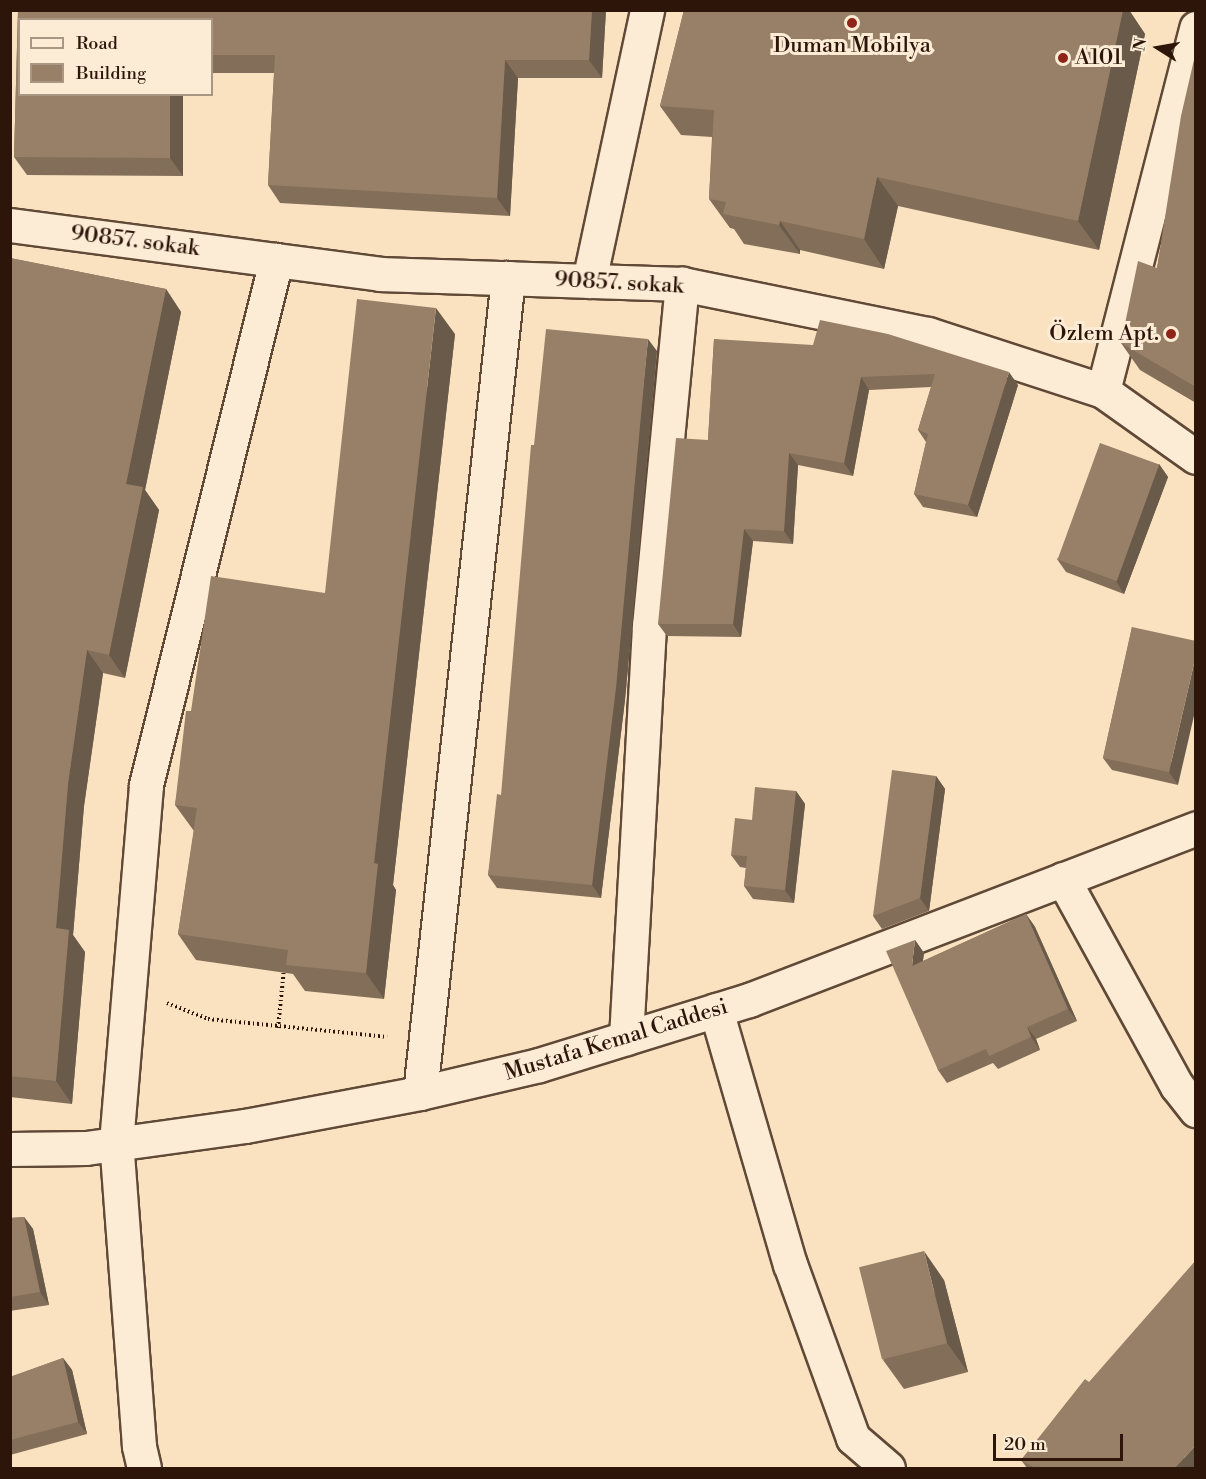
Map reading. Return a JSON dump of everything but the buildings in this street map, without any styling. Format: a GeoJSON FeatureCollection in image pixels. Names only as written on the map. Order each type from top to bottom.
{"type":"FeatureCollection","features":[{"type":"Feature","properties":{"kind":"street"},"geometry":{"type":"LineString","coordinates":[[589,281],[647,10]]}},
{"type":"Feature","properties":{"kind":"street"},"geometry":{"type":"LineString","coordinates":[[1103,391],[1196,28]]}},
{"type":"Feature","properties":{"kind":"street","name":"90857. sokak"},"geometry":{"type":"LineString","coordinates":[[10,225],[380,274],[682,284],[928,334],[1103,391],[1196,457]]}},
{"type":"Feature","properties":{"kind":"street"},"geometry":{"type":"LineString","coordinates":[[144,1468],[139,1446],[116,1143],[146,785],[276,260]]}},
{"type":"Feature","properties":{"kind":"street"},"geometry":{"type":"LineString","coordinates":[[420,1093],[508,278]]}},
{"type":"Feature","properties":{"kind":"street"},"geometry":{"type":"LineString","coordinates":[[626,1038],[649,626],[682,284]]}},
{"type":"Feature","properties":{"kind":"street","name":"Mustafa Kemal Caddesi"},"geometry":{"type":"LineString","coordinates":[[10,1149],[116,1143],[245,1126],[420,1093],[539,1065],[716,1010],[1196,828]]}},
{"type":"Feature","properties":{"kind":"street"},"geometry":{"type":"LineString","coordinates":[[1063,879],[1177,1086],[1196,1110]]}},
{"type":"Feature","properties":{"kind":"street"},"geometry":{"type":"LineString","coordinates":[[716,1010],[790,1264],[853,1438],[888,1468]]}},
{"type":"Feature","properties":{"kind":"path"},"geometry":{"type":"LineString","coordinates":[[278,1028],[285,961]]}},
{"type":"Feature","properties":{"kind":"path"},"geometry":{"type":"LineString","coordinates":[[128,988],[208,1019],[278,1028],[426,1040]]}},
{"type":"Feature","properties":{"kind":"place","name":"Duman Mobilya"},"geometry":{"type":"Point","coordinates":[852,23]}},
{"type":"Feature","properties":{"kind":"place","name":"A101"},"geometry":{"type":"Point","coordinates":[1063,58]}},
{"type":"Feature","properties":{"kind":"place","name":"Özlem Apt."},"geometry":{"type":"Point","coordinates":[1171,334]}}]}
